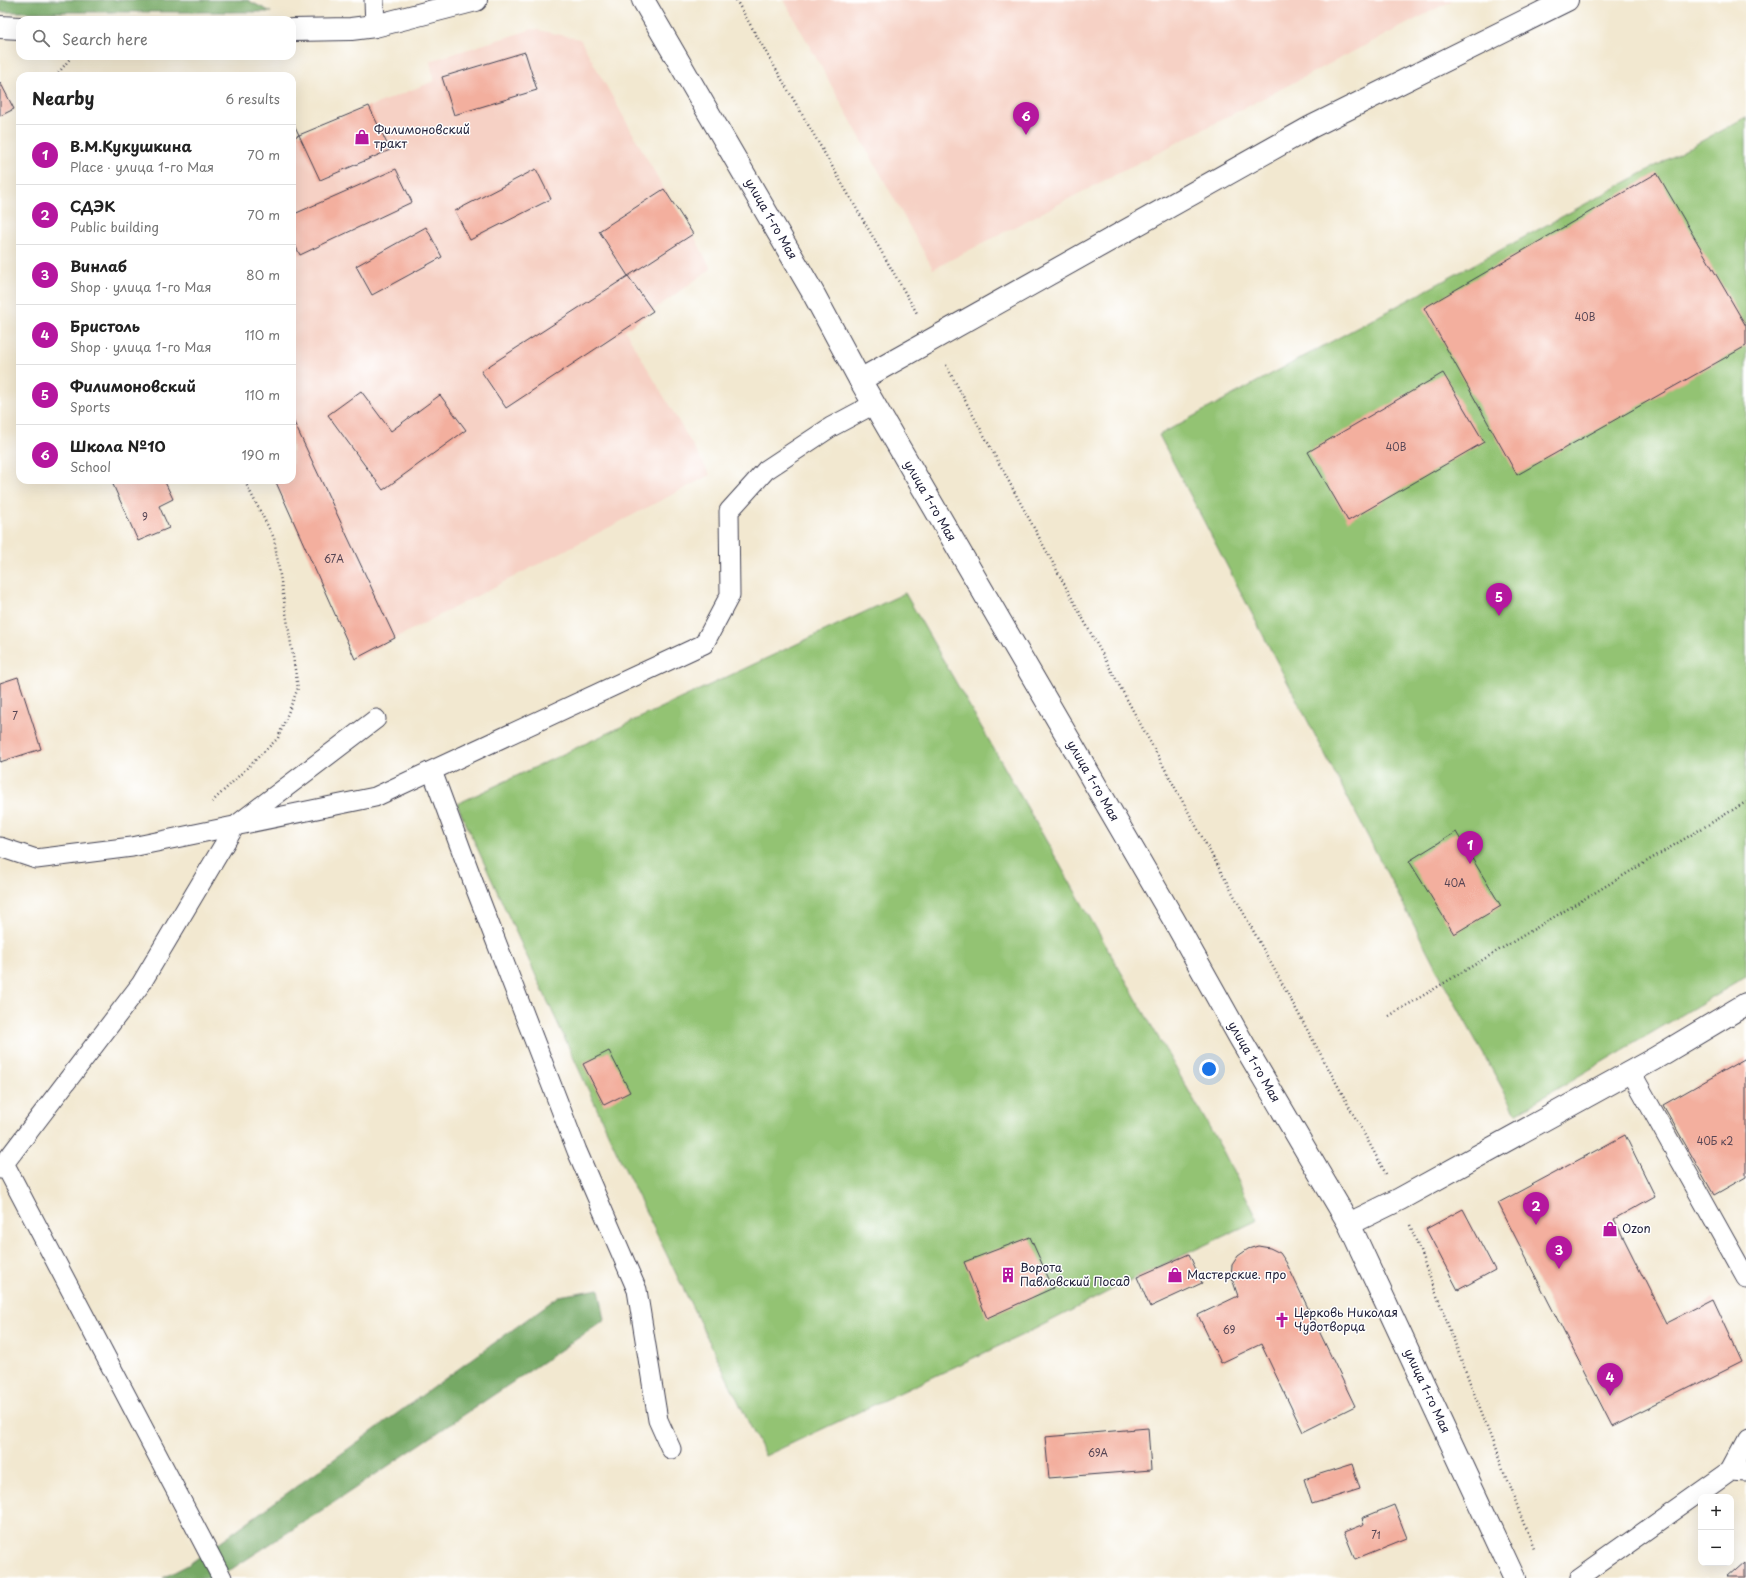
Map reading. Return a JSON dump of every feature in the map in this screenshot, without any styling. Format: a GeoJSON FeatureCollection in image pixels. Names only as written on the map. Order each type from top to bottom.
{"type":"FeatureCollection","features":[{"type":"Feature","properties":{"kind":"street"},"geometry":{"type":"LineString","coordinates":[[296,30],[351,30],[375,26],[476,0]]}},
{"type":"Feature","properties":{"kind":"street","name":"улица 1-го Мая"},"geometry":{"type":"LineString","coordinates":[[643,0],[812,291],[860,380],[1349,1224],[1514,1578]]}},
{"type":"Feature","properties":{"kind":"street"},"geometry":{"type":"LineString","coordinates":[[860,380],[1311,127],[1567,0]]}},
{"type":"Feature","properties":{"kind":"street"},"geometry":{"type":"LineString","coordinates":[[0,27],[16,28]]}},
{"type":"Feature","properties":{"kind":"street"},"geometry":{"type":"LineString","coordinates":[[1349,1224],[1400,1199],[1631,1072],[1746,1004]]}},
{"type":"Feature","properties":{"kind":"lane"},"geometry":{"type":"LineString","coordinates":[[374,0],[375,26]]}},
{"type":"Feature","properties":{"kind":"lane"},"geometry":{"type":"LineString","coordinates":[[0,847],[36,859],[132,847],[375,797],[704,644],[730,595],[729,511],[766,470],[831,427],[874,404]]}},
{"type":"Feature","properties":{"kind":"lane"},"geometry":{"type":"LineString","coordinates":[[222,1578],[2,1166],[141,984],[235,826],[376,719]]}},
{"type":"Feature","properties":{"kind":"lane"},"geometry":{"type":"LineString","coordinates":[[432,771],[475,887],[575,1144],[637,1290],[658,1420],[671,1449]]}},
{"type":"Feature","properties":{"kind":"lane"},"geometry":{"type":"LineString","coordinates":[[1631,1072],[1746,1278]]}},
{"type":"Feature","properties":{"kind":"lane"},"geometry":{"type":"LineString","coordinates":[[1579,1578],[1738,1472],[1746,1441]]}},
{"type":"Feature","properties":{"kind":"path"},"geometry":{"type":"LineString","coordinates":[[736,0],[932,339],[1400,1199],[1534,1548]]}},
{"type":"Feature","properties":{"kind":"path"},"geometry":{"type":"LineString","coordinates":[[59,72],[69,60]]}},
{"type":"Feature","properties":{"kind":"path"},"geometry":{"type":"LineString","coordinates":[[208,807],[278,738],[298,688],[274,538],[246,484]]}},
{"type":"Feature","properties":{"kind":"path"},"geometry":{"type":"LineString","coordinates":[[1389,1016],[1746,802]]}},
{"type":"Feature","properties":{"kind":"shaded area"},"geometry":{"type":"Polygon","coordinates":[[[784,0],[1453,0],[933,269],[784,0]]]}},
{"type":"Feature","properties":{"kind":"shaded area"},"geometry":{"type":"Polygon","coordinates":[[[533,29],[580,39],[664,189],[693,234],[711,269],[625,330],[710,475],[355,659],[277,484],[296,484],[296,129],[299,135],[434,81],[430,61],[533,29]]]}},
{"type":"Feature","properties":{"kind":"green space"},"geometry":{"type":"Polygon","coordinates":[[[0,0],[247,0],[271,12],[0,12],[0,0]]]}},
{"type":"Feature","properties":{"kind":"green space"},"geometry":{"type":"Polygon","coordinates":[[[1746,117],[1746,977],[1516,1113],[1444,983],[1159,435],[1746,117]]]}},
{"type":"Feature","properties":{"kind":"green space"},"geometry":{"type":"Polygon","coordinates":[[[905,593],[1223,1151],[1258,1220],[1137,1277],[1033,1330],[765,1456],[621,1161],[457,804],[905,593]]]}},
{"type":"Feature","properties":{"kind":"green space"},"geometry":{"type":"Polygon","coordinates":[[[599,1289],[605,1320],[339,1499],[218,1578],[163,1578],[188,1565],[559,1296],[599,1289]]]}},
{"type":"Feature","properties":{"kind":"building"},"geometry":{"type":"Polygon","coordinates":[[[525,52],[537,90],[454,115],[442,77],[525,52]]]}},
{"type":"Feature","properties":{"kind":"building"},"geometry":{"type":"Polygon","coordinates":[[[0,82],[14,109],[0,116],[0,82]]]}},
{"type":"Feature","properties":{"kind":"building"},"geometry":{"type":"Polygon","coordinates":[[[369,106],[390,150],[320,180],[299,135],[369,106]]]}},
{"type":"Feature","properties":{"kind":"building"},"geometry":{"type":"Polygon","coordinates":[[[296,129],[299,135],[296,136],[296,129]]]}},
{"type":"Feature","properties":{"kind":"building"},"geometry":{"type":"Polygon","coordinates":[[[396,169],[412,202],[300,255],[296,247],[296,213],[396,169]]]}},
{"type":"Feature","properties":{"kind":"building"},"geometry":{"type":"Polygon","coordinates":[[[536,169],[551,199],[470,240],[455,211],[536,169]]]}},
{"type":"Feature","properties":{"kind":"building"},"geometry":{"type":"Polygon","coordinates":[[[1657,173],[1746,326],[1746,346],[1517,475],[1424,308],[1657,173]]]}},
{"type":"Feature","properties":{"kind":"building"},"geometry":{"type":"Polygon","coordinates":[[[664,189],[693,234],[628,276],[599,231],[664,189]]]}},
{"type":"Feature","properties":{"kind":"building"},"geometry":{"type":"Polygon","coordinates":[[[426,227],[442,257],[372,295],[356,266],[426,227]]]}},
{"type":"Feature","properties":{"kind":"building"},"geometry":{"type":"Polygon","coordinates":[[[628,276],[653,311],[506,408],[481,371],[628,276]]]}},
{"type":"Feature","properties":{"kind":"building"},"geometry":{"type":"Polygon","coordinates":[[[1443,373],[1484,442],[1348,521],[1308,452],[1443,373]]]}},
{"type":"Feature","properties":{"kind":"building"},"geometry":{"type":"Polygon","coordinates":[[[361,391],[391,431],[440,395],[466,430],[383,490],[328,415],[361,391]]]}},
{"type":"Feature","properties":{"kind":"building"},"geometry":{"type":"Polygon","coordinates":[[[296,427],[395,638],[355,659],[277,484],[296,484],[296,427]]]}},
{"type":"Feature","properties":{"kind":"building"},"geometry":{"type":"Polygon","coordinates":[[[113,484],[166,484],[173,499],[159,506],[169,528],[138,541],[113,484]]]}},
{"type":"Feature","properties":{"kind":"building"},"geometry":{"type":"Polygon","coordinates":[[[18,677],[41,749],[0,762],[0,683],[18,677]]]}},
{"type":"Feature","properties":{"kind":"building"},"geometry":{"type":"Polygon","coordinates":[[[1456,832],[1501,906],[1454,934],[1409,861],[1456,832]]]}},
{"type":"Feature","properties":{"kind":"building"},"geometry":{"type":"Polygon","coordinates":[[[609,1051],[630,1092],[604,1105],[583,1064],[609,1051]]]}},
{"type":"Feature","properties":{"kind":"building"},"geometry":{"type":"Polygon","coordinates":[[[1746,1058],[1746,1177],[1714,1195],[1663,1105],[1746,1058]]]}},
{"type":"Feature","properties":{"kind":"building"},"geometry":{"type":"Polygon","coordinates":[[[1625,1135],[1655,1196],[1614,1219],[1666,1323],[1713,1299],[1742,1361],[1612,1426],[1498,1203],[1625,1135]]]}},
{"type":"Feature","properties":{"kind":"building"},"geometry":{"type":"Polygon","coordinates":[[[1463,1209],[1495,1270],[1458,1290],[1426,1229],[1463,1209]]]}},
{"type":"Feature","properties":{"kind":"building","name":"Ворота Павловский Посад"},"geometry":{"type":"Polygon","coordinates":[[[1030,1237],[1053,1288],[987,1318],[964,1262],[1030,1237]]]}},
{"type":"Feature","properties":{"kind":"building","name":"Церковь Николая Чудотворца"},"geometry":{"type":"Polygon","coordinates":[[[1258,1246],[1270,1248],[1280,1253],[1286,1262],[1355,1406],[1303,1432],[1261,1344],[1221,1363],[1198,1315],[1238,1296],[1231,1276],[1232,1265],[1238,1256],[1248,1249],[1258,1246]]]}},
{"type":"Feature","properties":{"kind":"building"},"geometry":{"type":"Polygon","coordinates":[[[1189,1254],[1202,1283],[1150,1307],[1137,1277],[1189,1254]]]}},
{"type":"Feature","properties":{"kind":"building"},"geometry":{"type":"Polygon","coordinates":[[[1148,1428],[1151,1470],[1049,1478],[1045,1437],[1148,1428]]]}},
{"type":"Feature","properties":{"kind":"building"},"geometry":{"type":"Polygon","coordinates":[[[1352,1464],[1360,1489],[1312,1504],[1304,1479],[1352,1464]]]}},
{"type":"Feature","properties":{"kind":"building"},"geometry":{"type":"Polygon","coordinates":[[[1394,1505],[1407,1538],[1355,1559],[1344,1532],[1364,1524],[1362,1518],[1394,1505]]]}},
{"type":"Feature","properties":{"kind":"building"},"geometry":{"type":"Polygon","coordinates":[[[1746,1562],[1746,1578],[1728,1578],[1746,1562]]]}},
{"type":"Feature","properties":{"kind":"place","name":"Школа №10"},"geometry":{"type":"Point","coordinates":[1026,135]}},
{"type":"Feature","properties":{"kind":"place","name":"Филимоновский тракт"},"geometry":{"type":"Point","coordinates":[362,137]}},
{"type":"Feature","properties":{"kind":"place","name":"Филимоновский"},"geometry":{"type":"Point","coordinates":[1499,616]}},
{"type":"Feature","properties":{"kind":"place","name":"В.М.Кукушкина"},"geometry":{"type":"Point","coordinates":[1470,864]}},
{"type":"Feature","properties":{"kind":"place","name":"СДЭК"},"geometry":{"type":"Point","coordinates":[1536,1225]}},
{"type":"Feature","properties":{"kind":"place","name":"Ozon"},"geometry":{"type":"Point","coordinates":[1610,1229]}},
{"type":"Feature","properties":{"kind":"place","name":"Винлаб"},"geometry":{"type":"Point","coordinates":[1559,1269]}},
{"type":"Feature","properties":{"kind":"place","name":"Ворота Павловский Посад"},"geometry":{"type":"Point","coordinates":[1008,1275]}},
{"type":"Feature","properties":{"kind":"place","name":"Мастерские. про"},"geometry":{"type":"Point","coordinates":[1175,1275]}},
{"type":"Feature","properties":{"kind":"place","name":"Церковь Николая Чудотворца"},"geometry":{"type":"Point","coordinates":[1282,1320]}},
{"type":"Feature","properties":{"kind":"place","name":"Бристоль"},"geometry":{"type":"Point","coordinates":[1610,1396]}}]}
